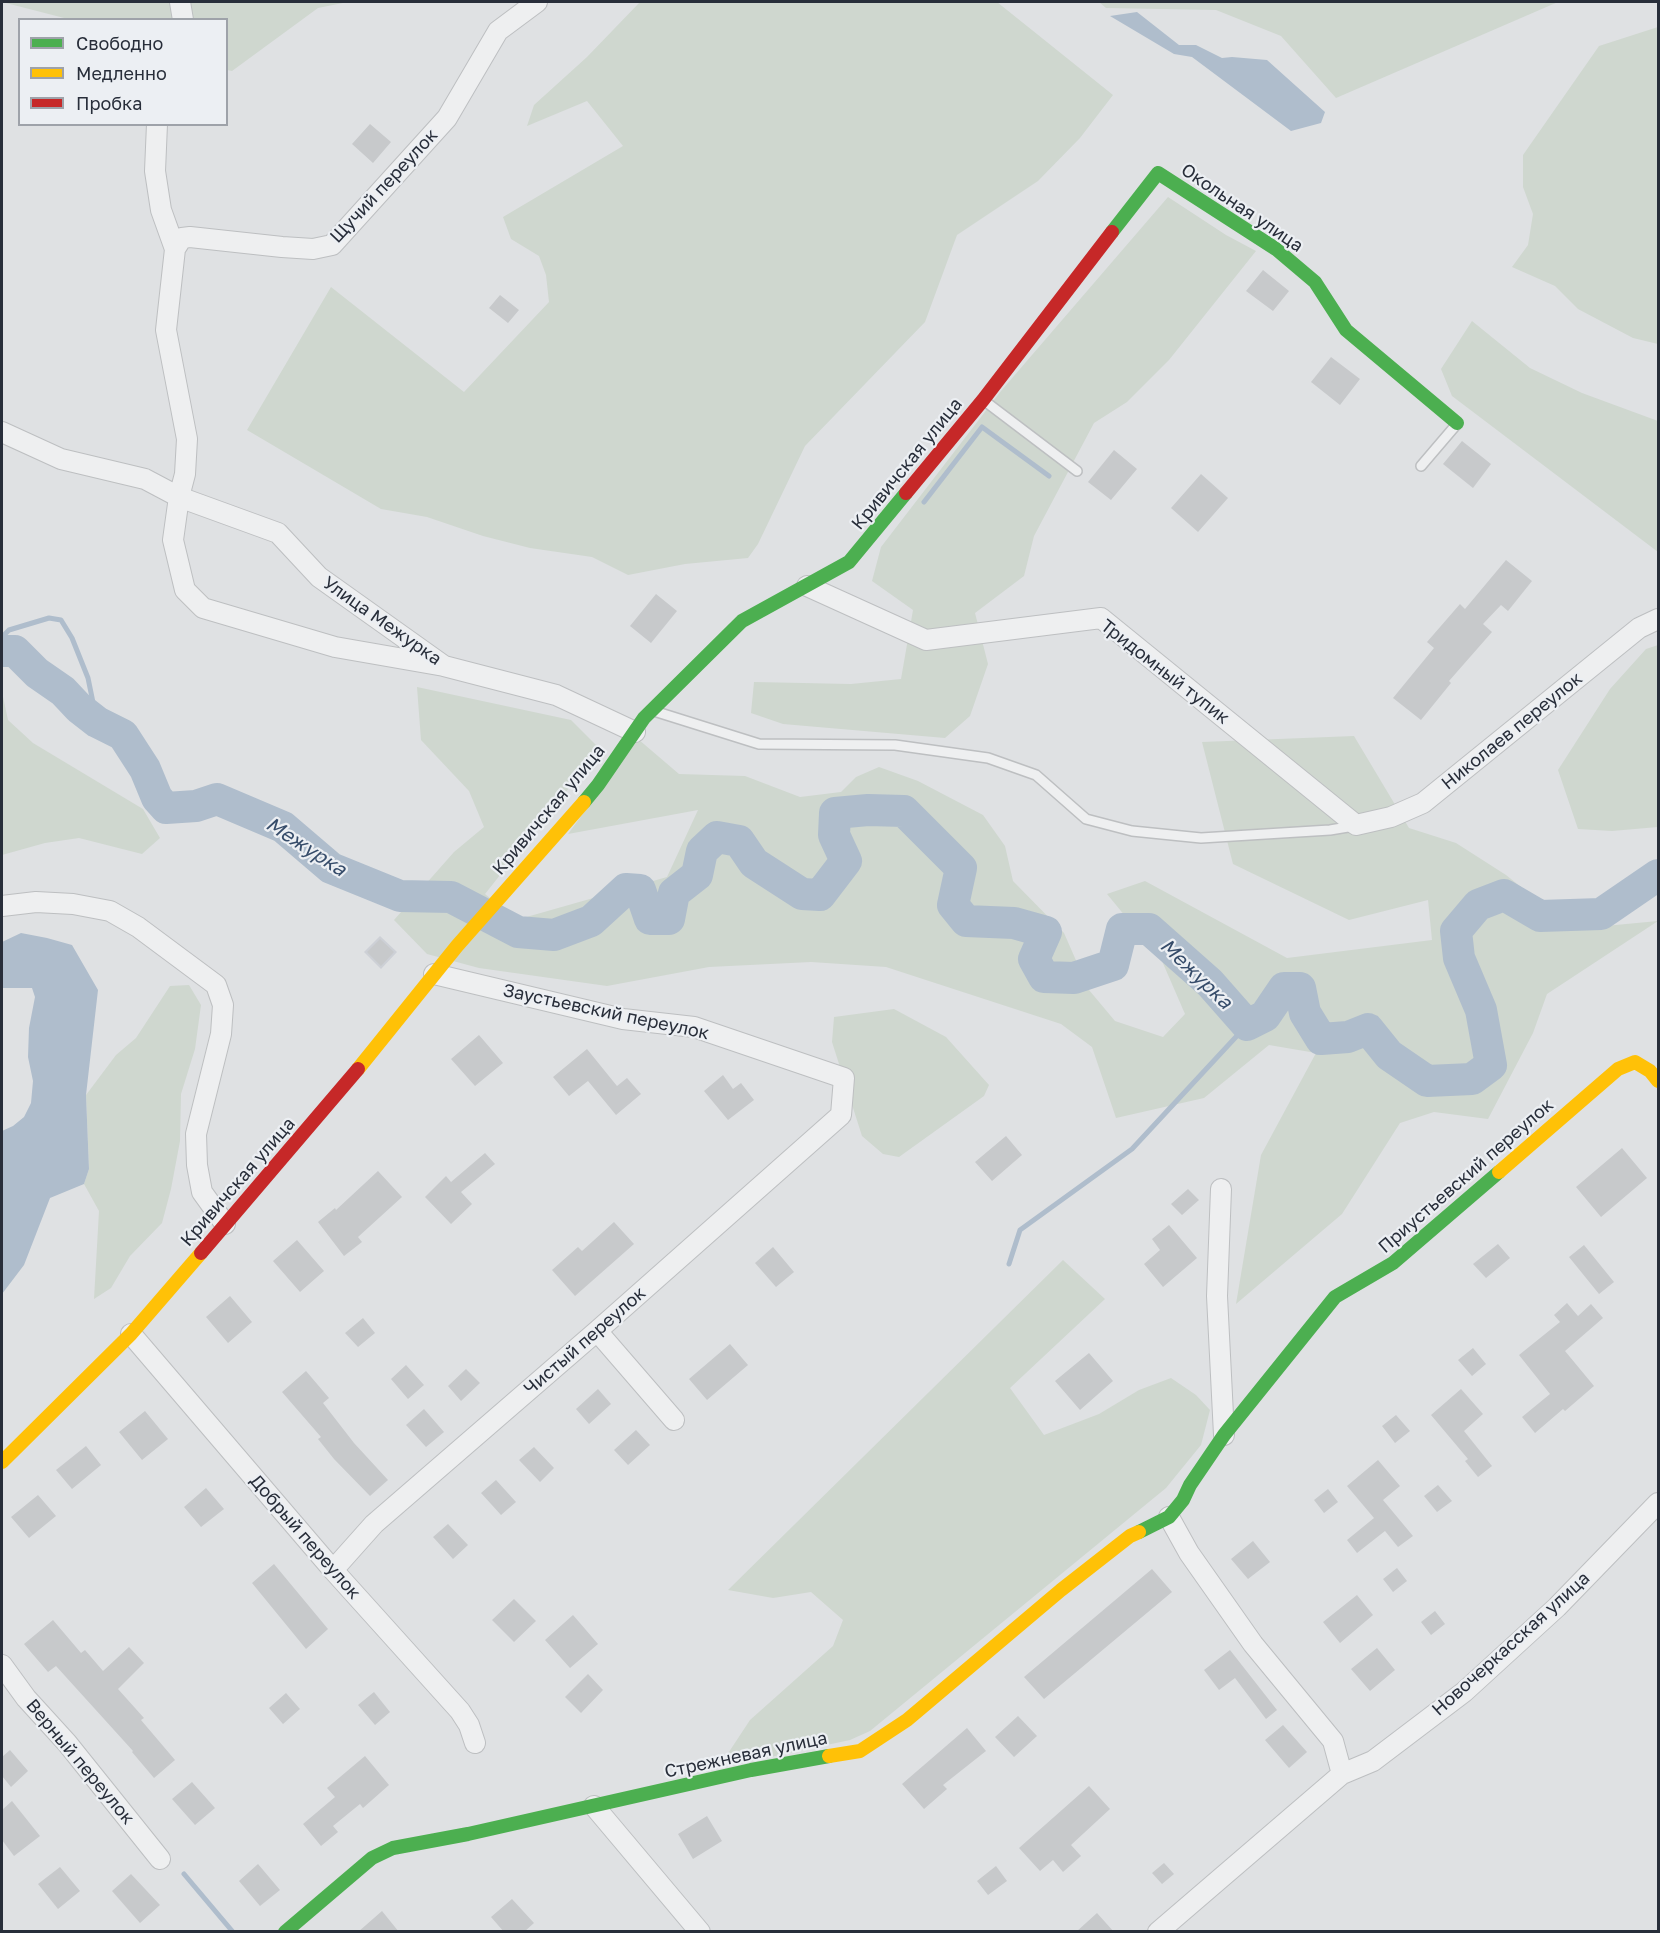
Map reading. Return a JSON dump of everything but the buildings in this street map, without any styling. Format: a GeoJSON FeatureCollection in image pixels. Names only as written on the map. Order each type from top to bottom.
{"type":"FeatureCollection","features":[{"type":"Feature","properties":{"kind":"street","name":"Щучий переулок"},"geometry":{"type":"LineString","coordinates":[[175,249],[182,238],[190,237],[282,248],[313,249],[332,245],[447,118],[498,32],[537,2]]}},
{"type":"Feature","properties":{"kind":"street"},"geometry":{"type":"LineString","coordinates":[[157,126],[155,171],[161,210],[175,249],[166,330],[187,439],[185,474],[179,497],[174,540],[185,590],[203,608],[335,647],[444,666]]}},
{"type":"Feature","properties":{"kind":"street","name":"Кривичская улица"},"geometry":{"type":"LineString","coordinates":[[2,1462],[131,1334],[373,1052],[434,974],[598,785],[652,711],[742,621],[849,562],[983,400],[1158,173]]}},
{"type":"Feature","properties":{"kind":"street","name":"Окольная улица"},"geometry":{"type":"LineString","coordinates":[[1158,173],[1276,249],[1315,282],[1346,330],[1457,423]]}},
{"type":"Feature","properties":{"kind":"street","name":"Улица Межурка"},"geometry":{"type":"LineString","coordinates":[[2,432],[61,459],[145,479],[179,497],[278,532],[319,577],[444,666],[556,695],[635,732]]}},
{"type":"Feature","properties":{"kind":"street","name":"Тридомный тупик"},"geometry":{"type":"LineString","coordinates":[[807,586],[926,640],[1101,618],[1356,825]]}},
{"type":"Feature","properties":{"kind":"street","name":"Николаев переулок"},"geometry":{"type":"LineString","coordinates":[[1356,825],[1391,817],[1423,802],[1639,627],[1659,619]]}},
{"type":"Feature","properties":{"kind":"street"},"geometry":{"type":"LineString","coordinates":[[2,906],[36,902],[73,904],[110,911],[138,927],[203,973],[216,985],[223,1005],[221,1034],[196,1134],[197,1165],[202,1192],[225,1224]]}},
{"type":"Feature","properties":{"kind":"street","name":"Заустьевский переулок"},"geometry":{"type":"LineString","coordinates":[[434,974],[623,1019],[694,1027],[844,1078],[841,1115]]}},
{"type":"Feature","properties":{"kind":"street","name":"Приустьевский переулок"},"geometry":{"type":"LineString","coordinates":[[1169,1517],[1183,1500],[1224,1435],[1335,1297],[1394,1263],[1618,1069],[1635,1062],[1650,1071],[1659,1081]]}},
{"type":"Feature","properties":{"kind":"street","name":"Чистый переулок"},"geometry":{"type":"LineString","coordinates":[[333,1570],[374,1524],[841,1115]]}},
{"type":"Feature","properties":{"kind":"street"},"geometry":{"type":"LineString","coordinates":[[1221,1189],[1217,1296],[1224,1435]]}},
{"type":"Feature","properties":{"kind":"street"},"geometry":{"type":"LineString","coordinates":[[597,1331],[674,1420]]}},
{"type":"Feature","properties":{"kind":"street","name":"Добрый переулок"},"geometry":{"type":"LineString","coordinates":[[131,1334],[333,1570],[460,1711],[469,1725],[475,1743]]}},
{"type":"Feature","properties":{"kind":"street","name":"Новочеркасская улица"},"geometry":{"type":"LineString","coordinates":[[1158,1932],[1342,1774],[1373,1761],[1464,1692],[1557,1607],[1659,1503]]}},
{"type":"Feature","properties":{"kind":"street"},"geometry":{"type":"LineString","coordinates":[[1169,1517],[1189,1553],[1253,1644],[1333,1741],[1342,1774]]}},
{"type":"Feature","properties":{"kind":"street","name":"Стрежневая улица"},"geometry":{"type":"LineString","coordinates":[[285,1932],[372,1858],[393,1848],[468,1834],[751,1770],[860,1751],[907,1720],[1052,1598],[1131,1536],[1169,1517]]}},
{"type":"Feature","properties":{"kind":"street","name":"Верный переулок"},"geometry":{"type":"LineString","coordinates":[[2,1665],[26,1698],[67,1743],[160,1858]]}},
{"type":"Feature","properties":{"kind":"street"},"geometry":{"type":"LineString","coordinates":[[594,1806],[700,1932]]}},
{"type":"Feature","properties":{"kind":"lane"},"geometry":{"type":"LineString","coordinates":[[983,400],[1077,471]]}},
{"type":"Feature","properties":{"kind":"lane"},"geometry":{"type":"LineString","coordinates":[[1421,466],[1457,423]]}},
{"type":"Feature","properties":{"kind":"lane"},"geometry":{"type":"LineString","coordinates":[[652,711],[759,744],[895,745],[988,758],[1036,775],[1086,819],[1132,831],[1201,838],[1330,830],[1356,825]]}},
{"type":"Feature","properties":{"kind":"shaded area"},"geometry":{"type":"Polygon","coordinates":[[[2,2],[348,2],[318,8],[232,71],[228,70],[228,18],[64,18],[2,2]]]}},
{"type":"Feature","properties":{"kind":"shaded area"},"geometry":{"type":"Polygon","coordinates":[[[640,2],[997,2],[1113,95],[1080,138],[1038,181],[957,235],[925,322],[805,446],[758,544],[748,558],[685,564],[628,575],[592,557],[530,548],[483,536],[427,517],[381,509],[247,430],[331,287],[464,392],[549,302],[546,275],[539,256],[511,239],[503,217],[623,146],[587,101],[527,126],[534,105],[587,57],[640,2]]]}},
{"type":"Feature","properties":{"kind":"shaded area"},"geometry":{"type":"Polygon","coordinates":[[[1099,2],[1558,2],[1336,98],[1281,36],[1216,10],[1106,8],[1099,2]]]}},
{"type":"Feature","properties":{"kind":"shaded area"},"geometry":{"type":"Polygon","coordinates":[[[1658,27],[1658,344],[1633,338],[1578,309],[1555,286],[1512,267],[1528,245],[1533,214],[1523,187],[1523,155],[1599,46],[1658,27]]]}},
{"type":"Feature","properties":{"kind":"shaded area"},"geometry":{"type":"Polygon","coordinates":[[[1168,197],[1226,235],[1256,251],[1169,360],[1127,402],[1094,423],[1034,536],[1024,576],[975,613],[988,664],[970,716],[945,738],[783,724],[751,713],[754,682],[851,684],[901,679],[913,610],[872,581],[881,547],[1001,391],[1168,197]]]}},
{"type":"Feature","properties":{"kind":"shaded area"},"geometry":{"type":"Polygon","coordinates":[[[1472,321],[1530,368],[1582,393],[1658,421],[1658,552],[1452,396],[1441,369],[1472,321]]]}},
{"type":"Feature","properties":{"kind":"shaded area"},"geometry":{"type":"Polygon","coordinates":[[[1658,645],[1658,827],[1612,831],[1578,829],[1558,770],[1610,689],[1646,649],[1658,645]]]}},
{"type":"Feature","properties":{"kind":"shaded area"},"geometry":{"type":"Polygon","coordinates":[[[417,687],[571,720],[600,749],[485,894],[516,920],[667,877],[698,810],[568,834],[638,739],[679,774],[745,776],[800,797],[841,792],[856,777],[879,767],[918,781],[983,815],[1005,846],[1013,881],[1064,933],[1089,990],[1115,1021],[1163,1037],[1185,1014],[1162,961],[1107,894],[1145,881],[1287,958],[1432,940],[1428,900],[1349,920],[1233,864],[1202,742],[1354,736],[1409,828],[1456,843],[1506,875],[1526,891],[1552,931],[1658,921],[1547,994],[1533,1033],[1488,1119],[1434,1112],[1400,1123],[1342,1214],[1236,1304],[1261,1155],[1316,1053],[1269,1045],[1204,1098],[1116,1118],[1092,1047],[1061,1024],[886,967],[811,962],[709,967],[607,986],[479,968],[427,954],[394,920],[454,852],[484,827],[469,791],[421,740],[417,687]]]}},
{"type":"Feature","properties":{"kind":"shaded area"},"geometry":{"type":"Polygon","coordinates":[[[2,692],[8,720],[33,743],[143,809],[160,838],[142,854],[79,838],[45,843],[2,855],[2,692]]]}},
{"type":"Feature","properties":{"kind":"shaded area"},"geometry":{"type":"Polygon","coordinates":[[[380,936],[397,952],[381,969],[364,952],[380,936]]]}},
{"type":"Feature","properties":{"kind":"shaded area"},"geometry":{"type":"Polygon","coordinates":[[[189,985],[201,1005],[195,1049],[181,1094],[180,1141],[162,1223],[130,1256],[111,1288],[94,1299],[99,1211],[84,1184],[89,1169],[86,1095],[116,1055],[136,1038],[170,986],[189,985]]]}},
{"type":"Feature","properties":{"kind":"shaded area"},"geometry":{"type":"Polygon","coordinates":[[[894,1009],[946,1037],[989,1085],[984,1096],[899,1157],[883,1154],[862,1136],[832,1042],[834,1017],[894,1009]]]}},
{"type":"Feature","properties":{"kind":"shaded area"},"geometry":{"type":"Polygon","coordinates":[[[1063,1260],[1105,1299],[1010,1388],[1044,1435],[1099,1414],[1139,1390],[1171,1378],[1196,1395],[1210,1410],[1201,1445],[1166,1488],[870,1731],[850,1740],[738,1764],[723,1761],[750,1720],[833,1646],[843,1620],[811,1592],[773,1598],[728,1590],[1063,1260]]]}},
{"type":"Feature","properties":{"kind":"water"},"geometry":{"type":"Polygon","coordinates":[[[1137,12],[1179,45],[1196,45],[1222,58],[1267,60],[1325,112],[1321,123],[1291,131],[1192,57],[1174,54],[1110,16],[1137,12]]]}},
{"type":"Feature","properties":{"kind":"water"},"geometry":{"type":"Polygon","coordinates":[[[21,933],[72,945],[98,990],[86,1095],[89,1169],[84,1184],[50,1198],[24,1265],[2,1294],[2,1131],[24,1117],[31,1103],[33,1081],[28,1057],[29,1028],[35,997],[32,988],[2,988],[2,942],[21,933]]]}},
{"type":"Feature","properties":{"kind":"waterway"},"geometry":{"type":"LineString","coordinates":[[924,502],[982,427],[1049,476]]}},
{"type":"Feature","properties":{"kind":"waterway"},"geometry":{"type":"LineString","coordinates":[[2,637],[9,630],[49,618],[61,620],[72,638],[88,678],[97,722]]}},
{"type":"Feature","properties":{"kind":"waterway","name":"Межурка"},"geometry":{"type":"LineString","coordinates":[[2,651],[15,651],[37,673],[63,691],[79,708],[97,722],[123,735],[145,769],[157,798],[166,808],[196,806],[217,799],[283,827],[331,868],[400,896],[451,897],[518,932],[554,935],[591,921],[626,889],[640,890],[650,919],[669,919],[674,893],[697,875],[702,851],[717,837],[739,841],[754,863],[802,894],[820,895],[846,861],[834,835],[835,813],[868,810],[904,811],[961,868],[953,905],[966,921],[1014,923],[1046,932],[1034,959],[1044,977],[1074,978],[1113,965],[1122,929],[1149,929],[1210,983],[1247,1025],[1265,1016],[1284,988],[1300,988],[1305,1013],[1321,1039],[1348,1037],[1368,1029],[1389,1055],[1427,1081],[1472,1079],[1491,1065],[1481,1010],[1459,958],[1456,931],[1478,905],[1504,895],[1540,916],[1601,914],[1658,875]]}},
{"type":"Feature","properties":{"kind":"waterway"},"geometry":{"type":"LineString","coordinates":[[1009,1264],[1020,1230],[1132,1149],[1247,1025]]}},
{"type":"Feature","properties":{"kind":"waterway"},"geometry":{"type":"LineString","coordinates":[[184,1874],[233,1932]]}},
{"type":"Feature","properties":{"kind":"traffic: fast"},"geometry":{"type":"LineString","coordinates":[[1112,232],[1158,173],[1276,249],[1315,282],[1346,330],[1457,423]]}},
{"type":"Feature","properties":{"kind":"traffic: fast"},"geometry":{"type":"LineString","coordinates":[[584,802],[644,718],[742,621],[849,562],[906,493]]}},
{"type":"Feature","properties":{"kind":"traffic: fast"},"geometry":{"type":"LineString","coordinates":[[1139,1532],[1169,1517],[1183,1500],[1190,1485],[1224,1435],[1335,1297],[1393,1263],[1499,1172]]}},
{"type":"Feature","properties":{"kind":"traffic: fast"},"geometry":{"type":"LineString","coordinates":[[285,1932],[372,1858],[393,1848],[468,1834],[751,1770],[829,1756]]}},
{"type":"Feature","properties":{"kind":"traffic: slow"},"geometry":{"type":"LineString","coordinates":[[358,1069],[457,946],[584,802]]}},
{"type":"Feature","properties":{"kind":"traffic: slow"},"geometry":{"type":"LineString","coordinates":[[1499,1172],[1618,1069],[1635,1062],[1650,1071],[1658,1081]]}},
{"type":"Feature","properties":{"kind":"traffic: slow"},"geometry":{"type":"LineString","coordinates":[[2,1462],[131,1334],[201,1253]]}},
{"type":"Feature","properties":{"kind":"traffic: slow"},"geometry":{"type":"LineString","coordinates":[[829,1756],[860,1751],[907,1720],[1061,1590],[1130,1536],[1139,1532]]}},
{"type":"Feature","properties":{"kind":"traffic: jam"},"geometry":{"type":"LineString","coordinates":[[906,493],[983,400],[1112,232]]}},
{"type":"Feature","properties":{"kind":"traffic: jam"},"geometry":{"type":"LineString","coordinates":[[201,1253],[358,1069]]}}]}
